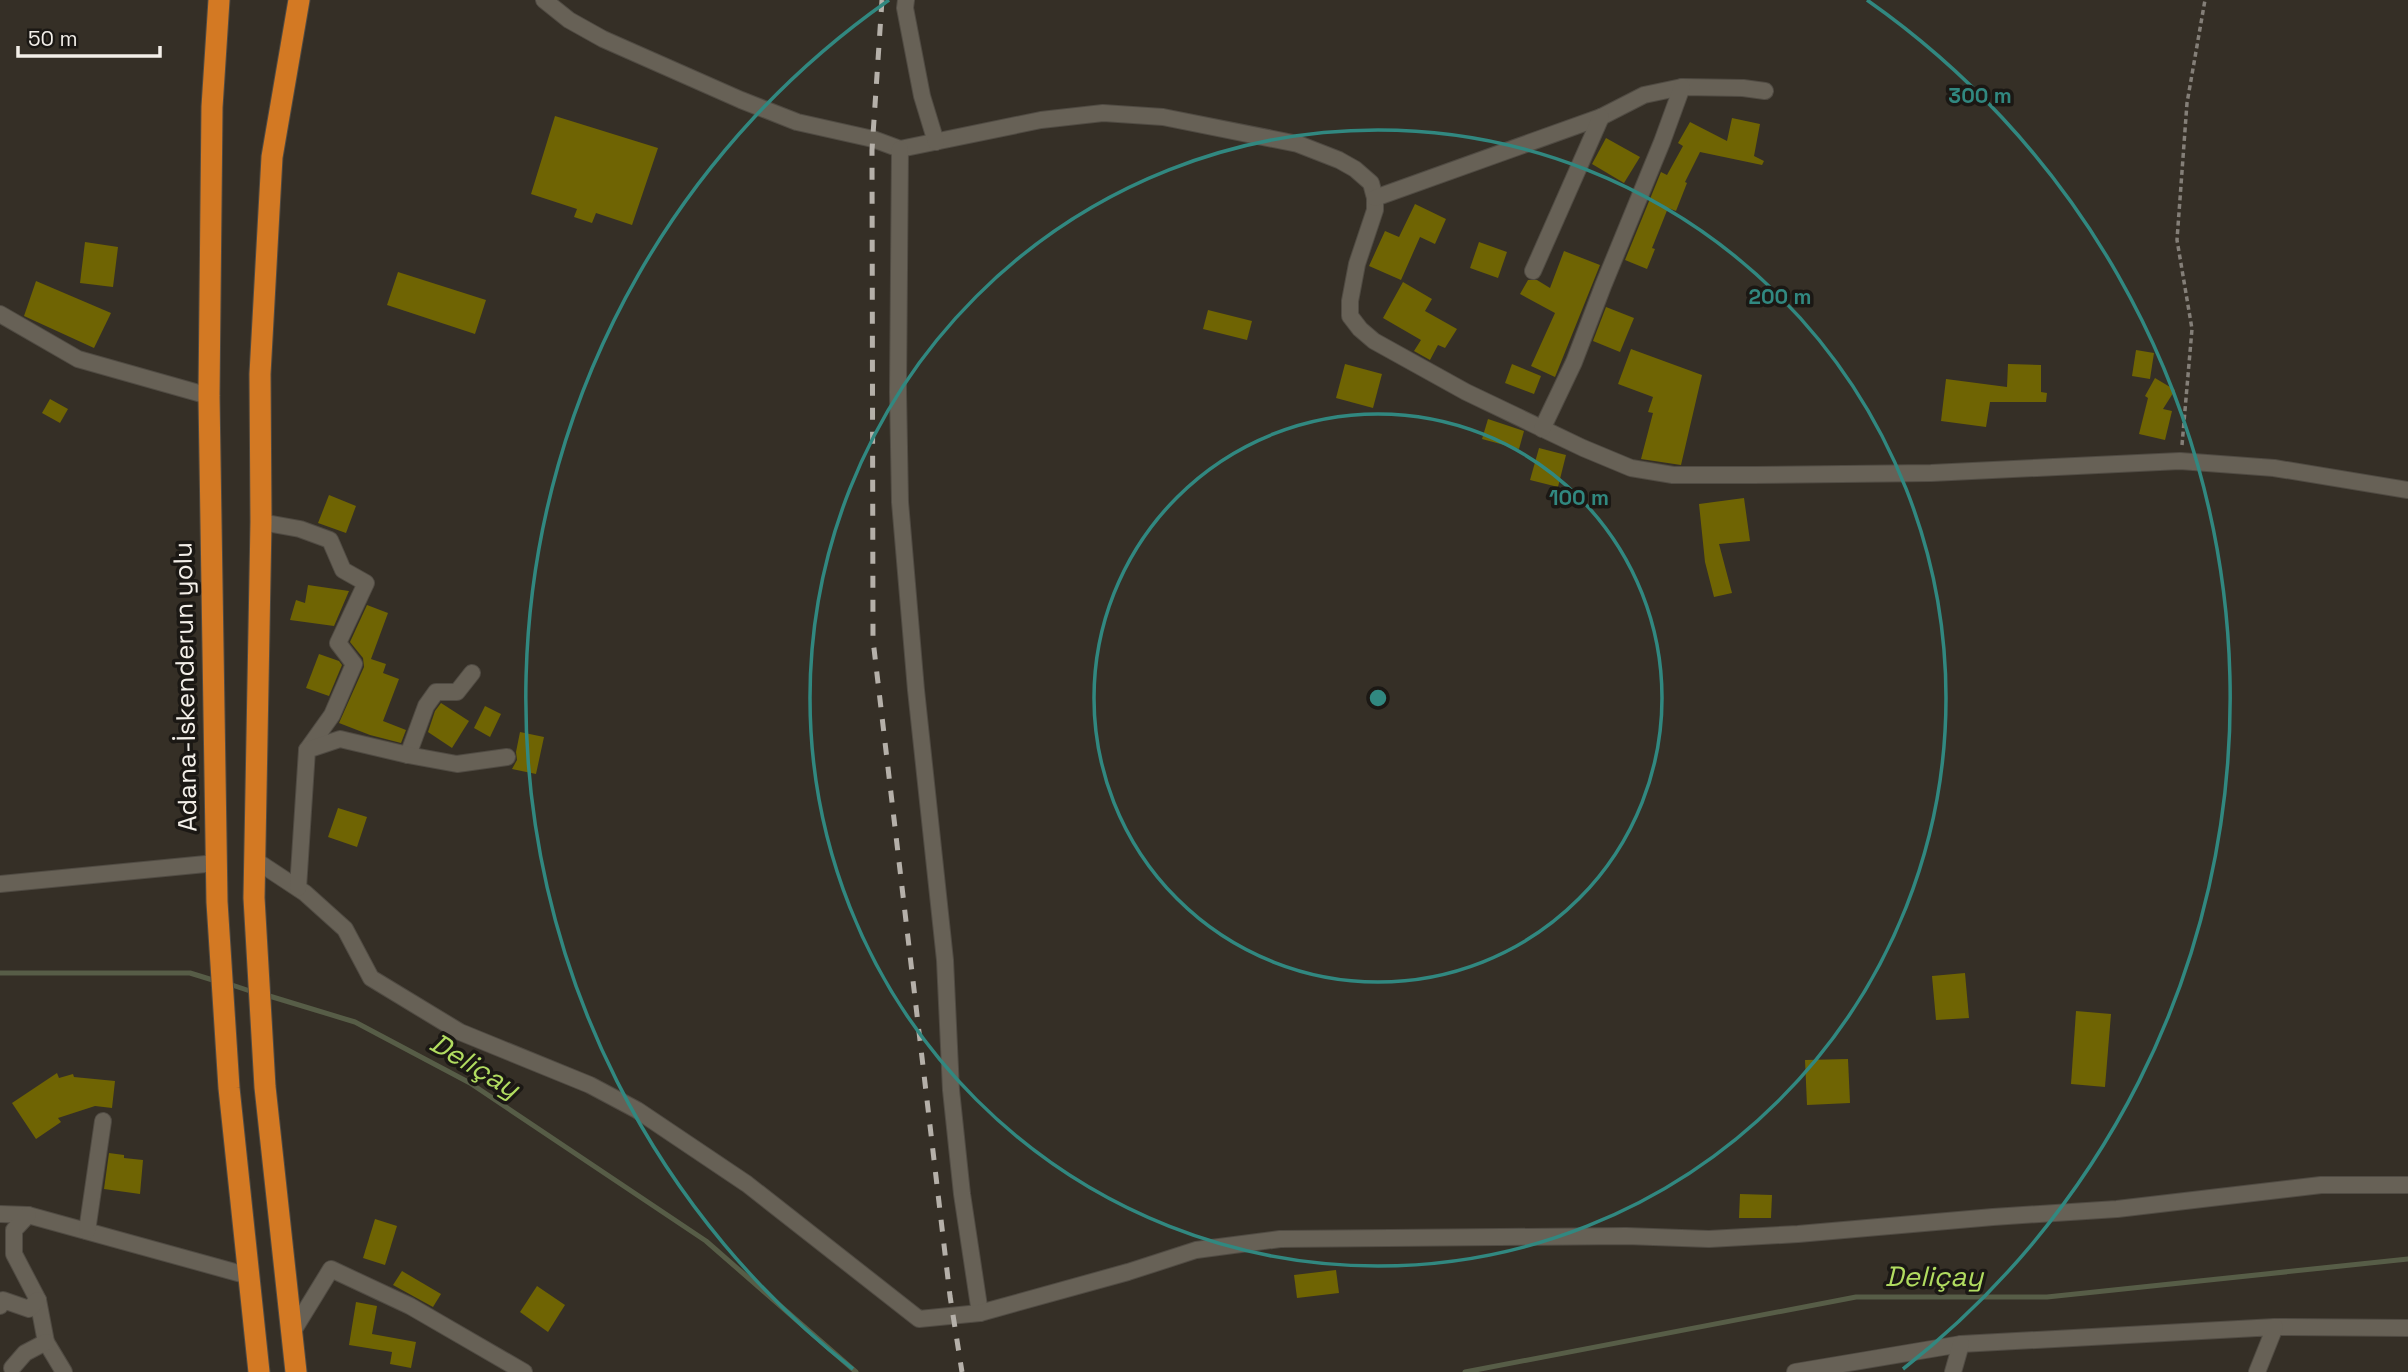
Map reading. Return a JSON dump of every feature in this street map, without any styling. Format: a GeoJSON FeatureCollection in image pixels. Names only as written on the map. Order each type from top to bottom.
{"type":"FeatureCollection","features":[{"type":"Feature","properties":{"kind":"highway","name":"Adana-İskenderun yolu"},"geometry":{"type":"LineString","coordinates":[[219,0],[212,107],[209,396],[216,902],[229,1088],[259,1372]]}},
{"type":"Feature","properties":{"kind":"highway"},"geometry":{"type":"LineString","coordinates":[[296,1372],[265,1087],[254,898],[261,522],[260,374],[272,157],[299,0]]}},
{"type":"Feature","properties":{"kind":"street"},"geometry":{"type":"LineString","coordinates":[[544,0],[569,20],[603,40],[741,100],[797,122],[873,139],[900,149],[1041,120],[1103,113],[1163,117],[1298,144],[1355,169],[1371,183],[1375,198],[1370,230],[1357,264],[1350,316],[1374,341],[1466,392],[1631,468],[1673,475],[1931,473],[2180,461],[2274,468],[2408,490]]}},
{"type":"Feature","properties":{"kind":"street"},"geometry":{"type":"LineString","coordinates":[[906,0],[905,8],[922,96],[936,142]]}},
{"type":"Feature","properties":{"kind":"street"},"geometry":{"type":"LineString","coordinates":[[1375,198],[1601,117],[1644,95],[1682,86],[1765,91]]}},
{"type":"Feature","properties":{"kind":"street"},"geometry":{"type":"LineString","coordinates":[[1542,429],[1574,362],[1682,86]]}},
{"type":"Feature","properties":{"kind":"street"},"geometry":{"type":"LineString","coordinates":[[1533,271],[1601,117]]}},
{"type":"Feature","properties":{"kind":"street"},"geometry":{"type":"LineString","coordinates":[[900,149],[898,392],[903,541],[914,676],[945,960],[951,1090],[962,1194],[980,1313]]}},
{"type":"Feature","properties":{"kind":"street"},"geometry":{"type":"LineString","coordinates":[[0,314],[78,359],[209,396]]}},
{"type":"Feature","properties":{"kind":"street"},"geometry":{"type":"LineString","coordinates":[[261,522],[300,529],[330,540],[343,570],[366,583],[338,643],[354,664],[332,715],[307,750],[298,888]]}},
{"type":"Feature","properties":{"kind":"street"},"geometry":{"type":"LineString","coordinates":[[408,755],[426,706],[436,692],[457,692],[472,673]]}},
{"type":"Feature","properties":{"kind":"street"},"geometry":{"type":"LineString","coordinates":[[307,750],[340,739],[457,764],[507,757]]}},
{"type":"Feature","properties":{"kind":"street"},"geometry":{"type":"LineString","coordinates":[[255,860],[298,888],[345,929],[371,978],[411,1005],[460,1032],[590,1085],[637,1110],[747,1184],[919,1319],[980,1313],[1196,1250],[1280,1239],[1613,1236],[1709,1239],[2118,1209],[2321,1185],[2408,1185]]}},
{"type":"Feature","properties":{"kind":"street"},"geometry":{"type":"LineString","coordinates":[[0,884],[216,863]]}},
{"type":"Feature","properties":{"kind":"street"},"geometry":{"type":"LineString","coordinates":[[87,1231],[103,1121]]}},
{"type":"Feature","properties":{"kind":"street"},"geometry":{"type":"LineString","coordinates":[[0,1214],[28,1215],[249,1276]]}},
{"type":"Feature","properties":{"kind":"street"},"geometry":{"type":"LineString","coordinates":[[28,1215],[14,1230],[14,1254],[38,1300],[46,1342],[64,1372]]}},
{"type":"Feature","properties":{"kind":"street"},"geometry":{"type":"LineString","coordinates":[[293,1331],[331,1269],[410,1306],[524,1372]]}},
{"type":"Feature","properties":{"kind":"street"},"geometry":{"type":"LineString","coordinates":[[0,1306],[4,1300],[29,1309],[38,1300]]}},
{"type":"Feature","properties":{"kind":"street"},"geometry":{"type":"LineString","coordinates":[[2257,1372],[2275,1327]]}},
{"type":"Feature","properties":{"kind":"street"},"geometry":{"type":"LineString","coordinates":[[1795,1372],[1961,1344],[2275,1327],[2408,1328]]}},
{"type":"Feature","properties":{"kind":"street"},"geometry":{"type":"LineString","coordinates":[[12,1368],[25,1353],[46,1342]]}},
{"type":"Feature","properties":{"kind":"street"},"geometry":{"type":"LineString","coordinates":[[1953,1372],[1961,1344]]}},
{"type":"Feature","properties":{"kind":"path"},"geometry":{"type":"LineString","coordinates":[[2180,461],[2192,329],[2177,240],[2188,103],[2205,0]]}},
{"type":"Feature","properties":{"kind":"building"},"geometry":{"type":"Polygon","coordinates":[[[555,116],[658,148],[632,225],[596,213],[592,223],[574,217],[577,209],[531,194],[555,116]]]}},
{"type":"Feature","properties":{"kind":"building"},"geometry":{"type":"Polygon","coordinates":[[[1732,118],[1760,124],[1754,156],[1764,161],[1762,165],[1700,152],[1685,182],[1687,183],[1676,211],[1668,208],[1652,248],[1655,249],[1647,269],[1625,260],[1661,172],[1667,175],[1683,146],[1678,143],[1690,122],[1727,141],[1732,118]]]}},
{"type":"Feature","properties":{"kind":"building"},"geometry":{"type":"Polygon","coordinates":[[[1606,138],[1640,157],[1624,183],[1592,164],[1606,138]]]}},
{"type":"Feature","properties":{"kind":"building"},"geometry":{"type":"Polygon","coordinates":[[[1415,204],[1446,219],[1435,244],[1420,237],[1401,280],[1369,266],[1385,231],[1399,237],[1415,204]]]}},
{"type":"Feature","properties":{"kind":"building"},"geometry":{"type":"Polygon","coordinates":[[[85,242],[118,247],[113,287],[80,283],[85,242]]]}},
{"type":"Feature","properties":{"kind":"building"},"geometry":{"type":"Polygon","coordinates":[[[1479,242],[1507,252],[1498,278],[1470,268],[1479,242]]]}},
{"type":"Feature","properties":{"kind":"building"},"geometry":{"type":"Polygon","coordinates":[[[1564,251],[1600,265],[1555,377],[1531,366],[1555,313],[1520,294],[1528,280],[1537,280],[1550,288],[1564,251]]]}},
{"type":"Feature","properties":{"kind":"building"},"geometry":{"type":"Polygon","coordinates":[[[398,272],[486,300],[475,334],[387,305],[398,272]]]}},
{"type":"Feature","properties":{"kind":"building"},"geometry":{"type":"Polygon","coordinates":[[[36,281],[111,313],[94,348],[24,316],[36,281]]]}},
{"type":"Feature","properties":{"kind":"building"},"geometry":{"type":"Polygon","coordinates":[[[1403,282],[1432,299],[1425,311],[1457,329],[1445,348],[1438,345],[1430,360],[1414,351],[1421,340],[1383,318],[1403,282]]]}},
{"type":"Feature","properties":{"kind":"building"},"geometry":{"type":"Polygon","coordinates":[[[1606,307],[1634,318],[1620,352],[1593,341],[1606,307]]]}},
{"type":"Feature","properties":{"kind":"building"},"geometry":{"type":"Polygon","coordinates":[[[1208,310],[1252,321],[1247,340],[1203,329],[1208,310]]]}},
{"type":"Feature","properties":{"kind":"building"},"geometry":{"type":"Polygon","coordinates":[[[1631,349],[1702,375],[1681,465],[1641,459],[1653,413],[1648,412],[1653,397],[1618,384],[1631,349]]]}},
{"type":"Feature","properties":{"kind":"building"},"geometry":{"type":"Polygon","coordinates":[[[2136,350],[2154,353],[2150,379],[2132,376],[2136,350]]]}},
{"type":"Feature","properties":{"kind":"building"},"geometry":{"type":"Polygon","coordinates":[[[1345,364],[1382,374],[1373,408],[1336,398],[1345,364]]]}},
{"type":"Feature","properties":{"kind":"building"},"geometry":{"type":"Polygon","coordinates":[[[1512,364],[1541,376],[1534,394],[1505,383],[1512,364]]]}},
{"type":"Feature","properties":{"kind":"building"},"geometry":{"type":"Polygon","coordinates":[[[2008,364],[2041,365],[2041,392],[2047,393],[2046,402],[1990,402],[1986,427],[1941,421],[1946,379],[2007,387],[2008,364]]]}},
{"type":"Feature","properties":{"kind":"building"},"geometry":{"type":"Polygon","coordinates":[[[2155,378],[2175,390],[2163,409],[2172,411],[2165,440],[2139,434],[2148,398],[2145,396],[2155,378]]]}},
{"type":"Feature","properties":{"kind":"building"},"geometry":{"type":"Polygon","coordinates":[[[50,399],[68,409],[60,423],[42,413],[50,399]]]}},
{"type":"Feature","properties":{"kind":"building"},"geometry":{"type":"Polygon","coordinates":[[[1488,419],[1524,431],[1519,449],[1482,439],[1488,419]]]}},
{"type":"Feature","properties":{"kind":"building"},"geometry":{"type":"Polygon","coordinates":[[[1539,448],[1566,455],[1558,487],[1530,480],[1539,448]]]}},
{"type":"Feature","properties":{"kind":"building"},"geometry":{"type":"Polygon","coordinates":[[[329,495],[356,506],[346,533],[318,523],[329,495]]]}},
{"type":"Feature","properties":{"kind":"building"},"geometry":{"type":"Polygon","coordinates":[[[1744,498],[1750,541],[1719,544],[1732,593],[1714,597],[1705,562],[1699,504],[1744,498]]]}},
{"type":"Feature","properties":{"kind":"building"},"geometry":{"type":"Polygon","coordinates":[[[308,585],[349,591],[334,626],[290,620],[296,600],[305,603],[308,585]]]}},
{"type":"Feature","properties":{"kind":"building"},"geometry":{"type":"Polygon","coordinates":[[[367,605],[388,613],[371,659],[386,664],[383,673],[399,679],[383,721],[406,730],[401,743],[339,723],[364,667],[363,658],[350,642],[367,605]]]}},
{"type":"Feature","properties":{"kind":"building"},"geometry":{"type":"Polygon","coordinates":[[[319,654],[339,661],[342,665],[329,696],[306,688],[319,654]]]}},
{"type":"Feature","properties":{"kind":"building"},"geometry":{"type":"Polygon","coordinates":[[[441,703],[469,721],[452,748],[428,732],[435,711],[441,703]]]}},
{"type":"Feature","properties":{"kind":"building"},"geometry":{"type":"Polygon","coordinates":[[[485,706],[501,714],[490,737],[474,728],[485,706]]]}},
{"type":"Feature","properties":{"kind":"building"},"geometry":{"type":"Polygon","coordinates":[[[520,732],[544,737],[536,774],[512,769],[517,760],[520,732]]]}},
{"type":"Feature","properties":{"kind":"building"},"geometry":{"type":"Polygon","coordinates":[[[338,808],[367,817],[357,847],[328,837],[338,808]]]}},
{"type":"Feature","properties":{"kind":"building"},"geometry":{"type":"Polygon","coordinates":[[[1965,973],[1969,1018],[1936,1020],[1932,976],[1965,973]]]}},
{"type":"Feature","properties":{"kind":"building"},"geometry":{"type":"Polygon","coordinates":[[[2076,1011],[2111,1014],[2105,1087],[2071,1084],[2076,1011]]]}},
{"type":"Feature","properties":{"kind":"building"},"geometry":{"type":"Polygon","coordinates":[[[1848,1059],[1850,1103],[1807,1105],[1805,1060],[1848,1059]]]}},
{"type":"Feature","properties":{"kind":"building"},"geometry":{"type":"Polygon","coordinates":[[[57,1073],[59,1078],[73,1074],[74,1077],[115,1081],[112,1108],[95,1106],[58,1118],[61,1122],[36,1139],[12,1103],[57,1073]]]}},
{"type":"Feature","properties":{"kind":"building"},"geometry":{"type":"Polygon","coordinates":[[[109,1153],[143,1160],[140,1194],[104,1189],[109,1153]]]}},
{"type":"Feature","properties":{"kind":"building"},"geometry":{"type":"Polygon","coordinates":[[[1740,1194],[1772,1195],[1771,1218],[1739,1218],[1740,1194]]]}},
{"type":"Feature","properties":{"kind":"building"},"geometry":{"type":"Polygon","coordinates":[[[375,1219],[397,1226],[385,1265],[363,1258],[375,1219]]]}},
{"type":"Feature","properties":{"kind":"building"},"geometry":{"type":"Polygon","coordinates":[[[1336,1270],[1339,1293],[1297,1298],[1294,1275],[1336,1270]]]}},
{"type":"Feature","properties":{"kind":"building"},"geometry":{"type":"Polygon","coordinates":[[[402,1271],[441,1294],[433,1307],[393,1285],[402,1271]]]}},
{"type":"Feature","properties":{"kind":"building"},"geometry":{"type":"Polygon","coordinates":[[[537,1286],[565,1305],[548,1332],[520,1312],[537,1286]]]}},
{"type":"Feature","properties":{"kind":"building"},"geometry":{"type":"Polygon","coordinates":[[[356,1302],[377,1306],[372,1334],[416,1342],[411,1368],[390,1364],[392,1352],[349,1345],[356,1302]]]}},
{"type":"Feature","properties":{"kind":"waterway","name":"Deliçay"},"geometry":{"type":"LineString","coordinates":[[0,973],[190,973],[216,981]]}},
{"type":"Feature","properties":{"kind":"waterway","name":"Deliçay"},"geometry":{"type":"LineString","coordinates":[[229,984],[253,992]]}},
{"type":"Feature","properties":{"kind":"waterway","name":"Deliçay"},"geometry":{"type":"LineString","coordinates":[[266,995],[355,1022],[470,1083],[706,1241],[856,1372]]}},
{"type":"Feature","properties":{"kind":"waterway","name":"Deliçay"},"geometry":{"type":"LineString","coordinates":[[1465,1372],[1856,1297],[2047,1297],[2408,1259]]}},
{"type":"Feature","properties":{"kind":"railway"},"geometry":{"type":"LineString","coordinates":[[882,0],[872,150],[873,640],[950,1296],[962,1372]]}}]}
